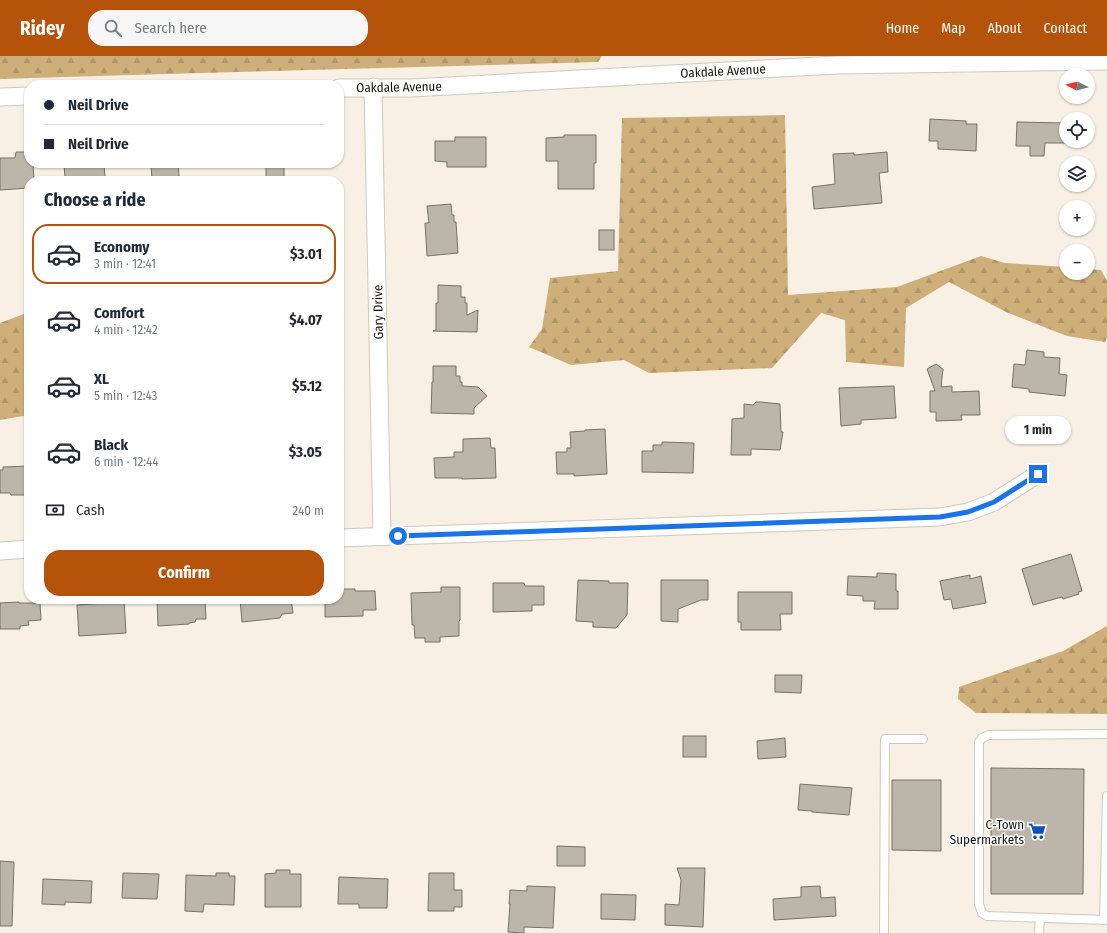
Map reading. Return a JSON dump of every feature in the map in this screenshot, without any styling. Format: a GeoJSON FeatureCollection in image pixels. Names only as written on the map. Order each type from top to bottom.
{"type":"FeatureCollection","features":[{"type":"Feature","properties":{"kind":"street","name":"Oakdale Avenue"},"geometry":{"type":"LineString","coordinates":[[344,88],[411,88],[837,61],[1107,61]]}},
{"type":"Feature","properties":{"kind":"street","name":"Gary Drive"},"geometry":{"type":"LineString","coordinates":[[373,87],[382,536]]}},
{"type":"Feature","properties":{"kind":"street"},"geometry":{"type":"LineString","coordinates":[[0,97],[24,96]]}},
{"type":"Feature","properties":{"kind":"street"},"geometry":{"type":"LineString","coordinates":[[344,538],[940,517],[968,512],[994,502],[1038,474]]}},
{"type":"Feature","properties":{"kind":"street"},"geometry":{"type":"LineString","coordinates":[[0,551],[24,550]]}},
{"type":"Feature","properties":{"kind":"lane"},"geometry":{"type":"LineString","coordinates":[[1107,734],[989,735],[982,738],[979,742],[979,904],[982,913],[987,916],[1106,920],[1107,796]]}},
{"type":"Feature","properties":{"kind":"lane"},"geometry":{"type":"LineString","coordinates":[[884,933],[885,739],[923,739]]}},
{"type":"Feature","properties":{"kind":"lane"},"geometry":{"type":"LineString","coordinates":[[1039,933],[1040,918]]}},
{"type":"Feature","properties":{"kind":"green space"},"geometry":{"type":"Polygon","coordinates":[[[0,56],[602,56],[598,62],[0,79],[0,56]]]}},
{"type":"Feature","properties":{"kind":"green space"},"geometry":{"type":"Polygon","coordinates":[[[785,115],[788,295],[897,287],[981,256],[1005,263],[1059,267],[1059,280],[1095,280],[1095,270],[1101,270],[1107,281],[1107,338],[1105,342],[1067,336],[1006,312],[949,282],[906,308],[904,367],[846,362],[845,320],[821,313],[772,368],[649,373],[624,360],[571,365],[529,347],[542,329],[550,278],[618,271],[622,118],[785,115]]]}},
{"type":"Feature","properties":{"kind":"green space"},"geometry":{"type":"Polygon","coordinates":[[[24,314],[24,416],[0,420],[0,323],[24,314]]]}},
{"type":"Feature","properties":{"kind":"green space"},"geometry":{"type":"Polygon","coordinates":[[[1107,626],[1107,714],[976,713],[958,699],[959,687],[1063,651],[1107,626]]]}},
{"type":"Feature","properties":{"kind":"building"},"geometry":{"type":"Polygon","coordinates":[[[930,119],[966,121],[966,124],[977,124],[976,151],[938,149],[938,141],[929,141],[930,119]]]}},
{"type":"Feature","properties":{"kind":"building"},"geometry":{"type":"Polygon","coordinates":[[[1017,122],[1059,123],[1059,143],[1045,143],[1044,156],[1030,156],[1030,146],[1016,146],[1017,122]]]}},
{"type":"Feature","properties":{"kind":"building"},"geometry":{"type":"Polygon","coordinates":[[[564,135],[596,135],[594,189],[558,189],[558,161],[546,161],[546,138],[564,137],[564,135]]]}},
{"type":"Feature","properties":{"kind":"building"},"geometry":{"type":"Polygon","coordinates":[[[455,137],[486,137],[486,167],[447,167],[447,162],[435,161],[435,141],[455,141],[455,137]]]}},
{"type":"Feature","properties":{"kind":"building"},"geometry":{"type":"Polygon","coordinates":[[[16,152],[24,152],[24,168],[33,168],[34,176],[24,176],[24,188],[0,190],[0,158],[15,158],[16,152]]]}},
{"type":"Feature","properties":{"kind":"building"},"geometry":{"type":"Polygon","coordinates":[[[887,152],[888,172],[879,173],[882,203],[814,209],[812,187],[835,184],[833,154],[854,153],[854,155],[887,152]]]}},
{"type":"Feature","properties":{"kind":"building"},"geometry":{"type":"Polygon","coordinates":[[[64,168],[104,168],[105,176],[65,176],[64,168]]]}},
{"type":"Feature","properties":{"kind":"building"},"geometry":{"type":"Polygon","coordinates":[[[151,168],[178,168],[179,176],[152,176],[151,168]]]}},
{"type":"Feature","properties":{"kind":"building"},"geometry":{"type":"Polygon","coordinates":[[[266,168],[284,168],[284,176],[266,176],[266,168]]]}},
{"type":"Feature","properties":{"kind":"building"},"geometry":{"type":"Polygon","coordinates":[[[451,204],[452,215],[454,215],[454,222],[456,222],[458,253],[427,256],[425,223],[429,223],[427,206],[451,204]]]}},
{"type":"Feature","properties":{"kind":"building"},"geometry":{"type":"Polygon","coordinates":[[[599,230],[614,230],[614,250],[599,250],[599,230]]]}},
{"type":"Feature","properties":{"kind":"building"},"geometry":{"type":"Polygon","coordinates":[[[438,285],[461,286],[461,297],[465,297],[465,303],[467,303],[467,315],[478,310],[477,332],[433,331],[436,330],[438,285]]]}},
{"type":"Feature","properties":{"kind":"building"},"geometry":{"type":"Polygon","coordinates":[[[1027,350],[1044,352],[1044,357],[1060,358],[1059,374],[1067,375],[1065,396],[1029,392],[1029,389],[1012,387],[1014,364],[1025,365],[1027,350]]]}},
{"type":"Feature","properties":{"kind":"building"},"geometry":{"type":"Polygon","coordinates":[[[936,364],[943,369],[941,387],[952,386],[952,392],[979,391],[980,415],[961,415],[962,420],[936,421],[936,412],[930,412],[930,391],[935,391],[927,369],[936,364]]]}},
{"type":"Feature","properties":{"kind":"building"},"geometry":{"type":"Polygon","coordinates":[[[433,366],[456,366],[456,376],[460,376],[462,386],[478,387],[487,396],[474,408],[474,414],[431,413],[433,366]]]}},
{"type":"Feature","properties":{"kind":"building"},"geometry":{"type":"Polygon","coordinates":[[[894,386],[896,418],[861,420],[861,424],[841,426],[839,388],[894,386]]]}},
{"type":"Feature","properties":{"kind":"building"},"geometry":{"type":"Polygon","coordinates":[[[756,402],[780,404],[781,432],[783,432],[780,450],[751,449],[751,455],[731,455],[732,419],[744,418],[744,404],[753,405],[756,402]]]}},
{"type":"Feature","properties":{"kind":"building"},"geometry":{"type":"Polygon","coordinates":[[[605,429],[607,474],[574,476],[574,474],[557,474],[556,452],[567,452],[567,448],[571,448],[570,432],[605,429]]]}},
{"type":"Feature","properties":{"kind":"building"},"geometry":{"type":"Polygon","coordinates":[[[490,438],[491,448],[495,448],[496,478],[435,478],[434,458],[454,457],[454,452],[463,452],[463,439],[490,438]]]}},
{"type":"Feature","properties":{"kind":"building"},"geometry":{"type":"Polygon","coordinates":[[[662,442],[694,443],[693,473],[642,472],[642,451],[653,451],[653,445],[662,445],[662,442]]]}},
{"type":"Feature","properties":{"kind":"building"},"geometry":{"type":"Polygon","coordinates":[[[24,466],[24,495],[0,493],[0,470],[3,470],[3,467],[24,466]]]}},
{"type":"Feature","properties":{"kind":"building"},"geometry":{"type":"Polygon","coordinates":[[[1071,554],[1082,591],[1078,592],[1079,594],[1063,599],[1062,597],[1033,605],[1022,569],[1071,554]]]}},
{"type":"Feature","properties":{"kind":"building"},"geometry":{"type":"Polygon","coordinates":[[[877,573],[896,574],[898,609],[874,609],[875,601],[863,601],[863,596],[847,595],[848,576],[877,577],[877,573]]]}},
{"type":"Feature","properties":{"kind":"building"},"geometry":{"type":"Polygon","coordinates":[[[970,575],[970,579],[981,576],[986,603],[953,609],[951,599],[944,600],[940,581],[970,575]]]}},
{"type":"Feature","properties":{"kind":"building"},"geometry":{"type":"Polygon","coordinates":[[[578,580],[628,583],[627,615],[616,628],[593,627],[593,622],[576,621],[578,580]]]}},
{"type":"Feature","properties":{"kind":"building"},"geometry":{"type":"Polygon","coordinates":[[[661,580],[708,580],[708,600],[701,600],[678,609],[678,622],[661,621],[661,580]]]}},
{"type":"Feature","properties":{"kind":"building"},"geometry":{"type":"Polygon","coordinates":[[[493,583],[524,583],[525,586],[544,586],[544,605],[532,605],[532,611],[493,612],[493,583]]]}},
{"type":"Feature","properties":{"kind":"building"},"geometry":{"type":"Polygon","coordinates":[[[441,587],[460,587],[459,636],[440,637],[440,642],[425,642],[425,638],[415,638],[414,625],[412,625],[411,593],[441,592],[441,587]]]}},
{"type":"Feature","properties":{"kind":"building"},"geometry":{"type":"Polygon","coordinates":[[[344,589],[355,589],[355,591],[375,591],[376,610],[363,610],[363,616],[325,617],[325,604],[344,604],[344,589]]]}},
{"type":"Feature","properties":{"kind":"building"},"geometry":{"type":"Polygon","coordinates":[[[738,592],[792,592],[792,614],[780,614],[781,630],[741,630],[741,622],[738,622],[738,592]]]}},
{"type":"Feature","properties":{"kind":"building"},"geometry":{"type":"Polygon","coordinates":[[[19,602],[24,604],[40,604],[41,620],[28,621],[29,625],[20,626],[20,629],[0,629],[0,603],[19,602]]]}},
{"type":"Feature","properties":{"kind":"building"},"geometry":{"type":"Polygon","coordinates":[[[124,604],[126,633],[79,636],[77,605],[124,604]]]}},
{"type":"Feature","properties":{"kind":"building"},"geometry":{"type":"Polygon","coordinates":[[[157,604],[205,604],[206,619],[196,619],[195,622],[189,624],[158,626],[157,604]]]}},
{"type":"Feature","properties":{"kind":"building"},"geometry":{"type":"Polygon","coordinates":[[[240,604],[292,604],[293,613],[282,614],[280,618],[242,622],[240,604]]]}},
{"type":"Feature","properties":{"kind":"building"},"geometry":{"type":"Polygon","coordinates":[[[775,675],[802,675],[801,693],[775,692],[775,675]]]}},
{"type":"Feature","properties":{"kind":"building"},"geometry":{"type":"Polygon","coordinates":[[[683,736],[706,736],[706,757],[683,757],[683,736]]]}},
{"type":"Feature","properties":{"kind":"building"},"geometry":{"type":"Polygon","coordinates":[[[785,738],[786,757],[758,759],[757,741],[785,738]]]}},
{"type":"Feature","properties":{"kind":"building","name":"C‑Town Supermarkets"},"geometry":{"type":"Polygon","coordinates":[[[991,768],[1084,769],[1083,894],[991,894],[991,768]]]}},
{"type":"Feature","properties":{"kind":"building"},"geometry":{"type":"Polygon","coordinates":[[[892,780],[941,780],[941,851],[892,850],[892,780]]]}},
{"type":"Feature","properties":{"kind":"building"},"geometry":{"type":"Polygon","coordinates":[[[800,784],[852,788],[849,815],[798,810],[800,784]]]}},
{"type":"Feature","properties":{"kind":"building"},"geometry":{"type":"Polygon","coordinates":[[[557,846],[585,847],[585,866],[557,866],[557,846]]]}},
{"type":"Feature","properties":{"kind":"building"},"geometry":{"type":"Polygon","coordinates":[[[0,861],[14,862],[12,926],[0,926],[0,861]]]}},
{"type":"Feature","properties":{"kind":"building"},"geometry":{"type":"Polygon","coordinates":[[[677,868],[705,868],[703,927],[665,925],[665,904],[679,905],[681,880],[677,868]]]}},
{"type":"Feature","properties":{"kind":"building"},"geometry":{"type":"Polygon","coordinates":[[[276,870],[290,870],[290,874],[301,874],[301,907],[265,907],[265,874],[276,873],[276,870]]]}},
{"type":"Feature","properties":{"kind":"building"},"geometry":{"type":"Polygon","coordinates":[[[123,873],[159,874],[157,899],[122,898],[123,873]]]}},
{"type":"Feature","properties":{"kind":"building"},"geometry":{"type":"Polygon","coordinates":[[[216,873],[229,873],[229,876],[235,876],[234,905],[204,904],[203,912],[185,911],[186,875],[216,876],[216,873]]]}},
{"type":"Feature","properties":{"kind":"building"},"geometry":{"type":"Polygon","coordinates":[[[429,873],[454,873],[454,890],[462,890],[462,907],[454,907],[454,911],[428,911],[429,873]]]}},
{"type":"Feature","properties":{"kind":"building"},"geometry":{"type":"Polygon","coordinates":[[[339,877],[388,879],[387,908],[359,908],[359,904],[338,904],[339,877]]]}},
{"type":"Feature","properties":{"kind":"building"},"geometry":{"type":"Polygon","coordinates":[[[43,879],[92,881],[91,903],[65,902],[65,905],[42,904],[43,879]]]}},
{"type":"Feature","properties":{"kind":"building"},"geometry":{"type":"Polygon","coordinates":[[[527,886],[555,887],[553,928],[524,927],[524,933],[508,932],[510,890],[527,891],[527,886]]]}},
{"type":"Feature","properties":{"kind":"building"},"geometry":{"type":"Polygon","coordinates":[[[820,886],[821,898],[835,897],[836,916],[774,920],[773,899],[801,897],[801,887],[820,886]]]}},
{"type":"Feature","properties":{"kind":"building"},"geometry":{"type":"Polygon","coordinates":[[[601,894],[636,895],[635,920],[601,919],[601,894]]]}},
{"type":"Feature","properties":{"kind":"place","name":"C‑Town Supermarkets"},"geometry":{"type":"Point","coordinates":[1037,831]}},
{"type":"Feature","properties":{"kind":"route"},"geometry":{"type":"LineString","coordinates":[[398,536],[940,517],[968,512],[994,502],[1038,474]]}}]}
